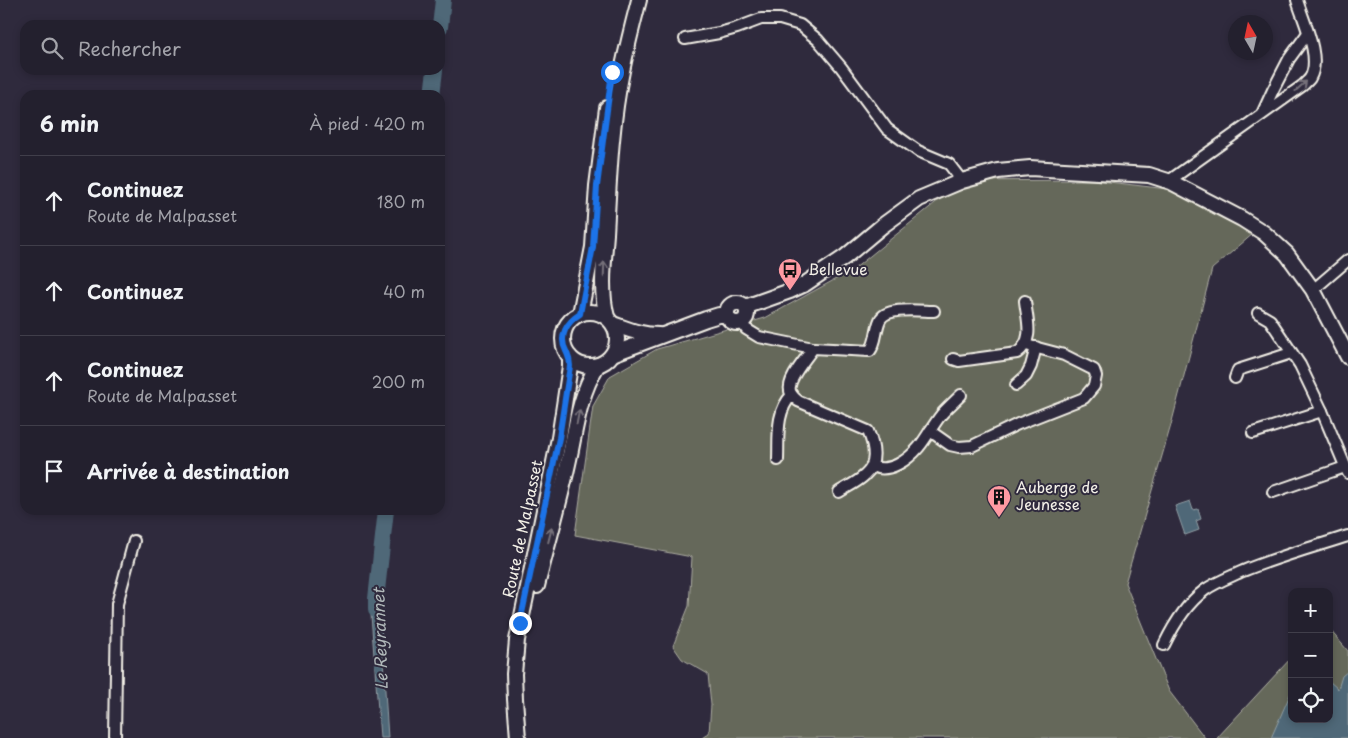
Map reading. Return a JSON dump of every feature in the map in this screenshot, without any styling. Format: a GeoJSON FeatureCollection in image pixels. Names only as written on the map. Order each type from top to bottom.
{"type":"FeatureCollection","features":[{"type":"Feature","properties":{"kind":"main road"},"geometry":{"type":"LineString","coordinates":[[580,314],[593,247],[597,186],[612,72],[630,0]]}},
{"type":"Feature","properties":{"kind":"main road"},"geometry":{"type":"LineString","coordinates":[[615,353],[618,333],[603,303],[608,186],[614,124],[622,72],[639,0]]}},
{"type":"Feature","properties":{"kind":"main road"},"geometry":{"type":"LineString","coordinates":[[745,307],[790,292],[805,284],[845,257],[882,226],[919,199],[962,181],[998,171],[1030,168],[1149,175],[1172,182],[1242,219],[1264,234],[1287,254],[1313,290],[1348,357]]}},
{"type":"Feature","properties":{"kind":"main road"},"geometry":{"type":"LineString","coordinates":[[733,304],[742,304],[745,307],[747,315],[742,322],[736,323],[730,320],[727,310],[733,304]]}},
{"type":"Feature","properties":{"kind":"main road"},"geometry":{"type":"LineString","coordinates":[[665,334],[647,335],[632,332],[598,313],[589,312],[580,314],[566,326],[563,344],[566,352],[577,363],[586,367],[597,366],[607,361],[615,353],[706,319],[727,315]]}},
{"type":"Feature","properties":{"kind":"main road","name":"Route de Malpasset"},"geometry":{"type":"LineString","coordinates":[[518,738],[514,674],[517,640],[559,438],[570,357]]}},
{"type":"Feature","properties":{"kind":"main road","name":"Route de Malpasset"},"geometry":{"type":"LineString","coordinates":[[527,738],[524,673],[529,622],[568,465],[581,399],[597,366]]}},
{"type":"Feature","properties":{"kind":"street"},"geometry":{"type":"LineString","coordinates":[[1172,182],[1174,178],[1302,86],[1310,77],[1314,66],[1313,54],[1297,0]]}},
{"type":"Feature","properties":{"kind":"street"},"geometry":{"type":"LineString","coordinates":[[685,39],[728,31],[761,19],[780,18],[800,25],[818,40],[841,67],[887,128],[918,151],[949,164],[962,181]]}},
{"type":"Feature","properties":{"kind":"street"},"geometry":{"type":"LineString","coordinates":[[1262,115],[1289,59],[1308,33]]}},
{"type":"Feature","properties":{"kind":"street"},"geometry":{"type":"LineString","coordinates":[[1313,290],[1348,260]]}},
{"type":"Feature","properties":{"kind":"street"},"geometry":{"type":"LineString","coordinates":[[1016,385],[1026,376],[1031,366],[1031,346],[1025,301]]}},
{"type":"Feature","properties":{"kind":"street"},"geometry":{"type":"LineString","coordinates":[[742,322],[746,329],[759,337],[813,348],[870,351],[874,345],[880,320],[884,315],[899,310],[934,311]]}},
{"type":"Feature","properties":{"kind":"street"},"geometry":{"type":"LineString","coordinates":[[1258,313],[1270,320],[1300,365],[1347,470],[1273,492]]}},
{"type":"Feature","properties":{"kind":"street"},"geometry":{"type":"LineString","coordinates":[[930,431],[950,445],[959,447],[972,446],[1018,424],[1084,398],[1094,386],[1096,376],[1094,370],[1064,355],[1031,346],[1017,353],[959,361],[953,359]]}},
{"type":"Feature","properties":{"kind":"street"},"geometry":{"type":"LineString","coordinates":[[813,348],[790,381],[789,390],[792,395],[798,401],[868,431],[872,440],[874,456],[872,466],[866,475],[838,492]]}},
{"type":"Feature","properties":{"kind":"street"},"geometry":{"type":"LineString","coordinates":[[1235,378],[1238,370],[1292,353]]}},
{"type":"Feature","properties":{"kind":"street"},"geometry":{"type":"LineString","coordinates":[[778,460],[781,410],[785,402],[792,395]]}},
{"type":"Feature","properties":{"kind":"street"},"geometry":{"type":"LineString","coordinates":[[872,466],[878,469],[896,466],[918,449],[941,415],[960,396]]}},
{"type":"Feature","properties":{"kind":"street"},"geometry":{"type":"LineString","coordinates":[[1253,433],[1322,411]]}},
{"type":"Feature","properties":{"kind":"street"},"geometry":{"type":"LineString","coordinates":[[1164,645],[1173,625],[1185,609],[1205,590],[1266,562],[1348,536]]}},
{"type":"Feature","properties":{"kind":"street"},"geometry":{"type":"LineString","coordinates":[[116,737],[117,604],[134,541]]}},
{"type":"Feature","properties":{"kind":"green space"},"geometry":{"type":"Polygon","coordinates":[[[1092,180],[1167,189],[1254,233],[1212,269],[1171,425],[1125,583],[1169,691],[1205,738],[702,738],[709,733],[711,705],[708,674],[682,659],[673,646],[689,606],[692,557],[575,535],[593,406],[610,376],[657,349],[765,318],[854,269],[962,181],[1092,180]]]}},
{"type":"Feature","properties":{"kind":"green space"},"geometry":{"type":"Polygon","coordinates":[[[1333,634],[1348,651],[1348,738],[1217,738],[1288,661],[1288,723],[1333,723],[1333,634]]]}},
{"type":"Feature","properties":{"kind":"water"},"geometry":{"type":"Polygon","coordinates":[[[1190,501],[1193,510],[1198,509],[1201,519],[1196,521],[1199,530],[1185,535],[1175,506],[1190,501]]]}},
{"type":"Feature","properties":{"kind":"water","name":"Le Reyrannet"},"geometry":{"type":"Polygon","coordinates":[[[375,588],[381,589],[379,596],[388,738],[380,738],[370,601],[375,588]]]}},
{"type":"Feature","properties":{"kind":"water"},"geometry":{"type":"Polygon","coordinates":[[[1348,671],[1348,738],[1271,738],[1288,699],[1288,723],[1333,723],[1333,685],[1338,689],[1342,676],[1348,671]]]}},
{"type":"Feature","properties":{"kind":"waterway","name":"Le Reyrannet"},"geometry":{"type":"LineString","coordinates":[[441,20],[443,0]]}},
{"type":"Feature","properties":{"kind":"waterway","name":"Le Reyrannet"},"geometry":{"type":"LineString","coordinates":[[433,90],[434,75]]}},
{"type":"Feature","properties":{"kind":"waterway","name":"Le Reyrannet"},"geometry":{"type":"LineString","coordinates":[[376,610],[385,515]]}},
{"type":"Feature","properties":{"kind":"place","name":"Bellevue"},"geometry":{"type":"Point","coordinates":[790,291]}},
{"type":"Feature","properties":{"kind":"place","name":"Auberge de Jeunesse"},"geometry":{"type":"Point","coordinates":[999,518]}},
{"type":"Feature","properties":{"kind":"route"},"geometry":{"type":"LineString","coordinates":[[520,623],[559,438],[570,366],[570,357],[563,344],[563,335],[566,326],[580,314],[593,247],[597,186],[612,72]]}}]}
